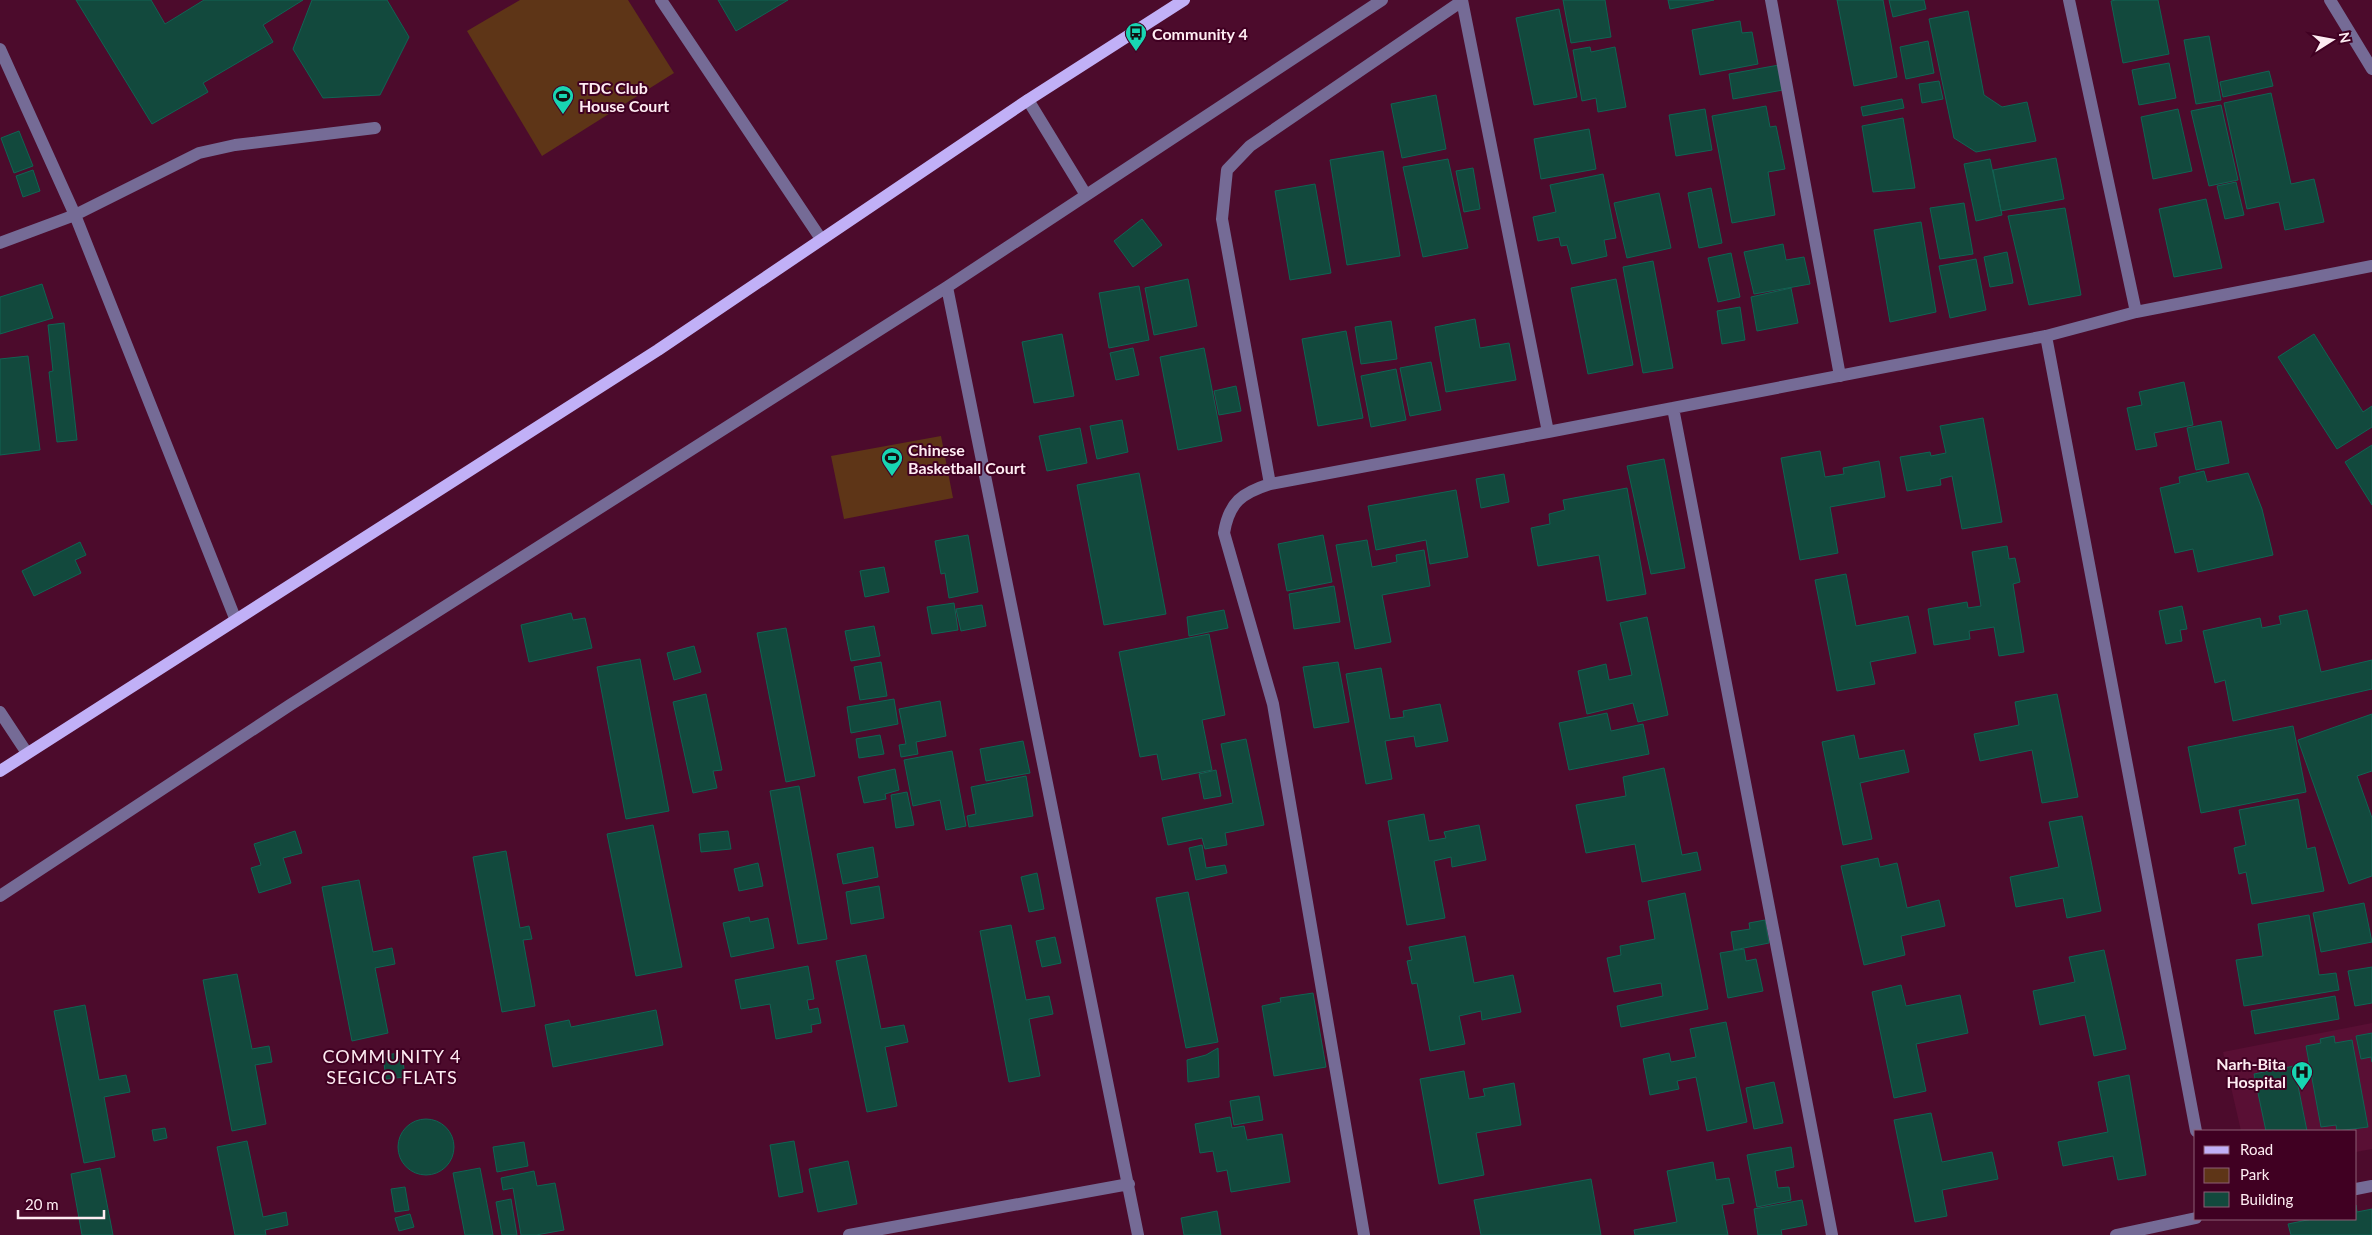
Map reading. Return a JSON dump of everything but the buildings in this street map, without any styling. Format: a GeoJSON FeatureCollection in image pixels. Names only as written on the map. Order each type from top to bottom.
{"type":"FeatureCollection","features":[{"type":"Feature","properties":{"kind":"main road"},"geometry":{"type":"LineString","coordinates":[[0,770],[235,618],[658,350],[1028,100],[1184,0]]}},
{"type":"Feature","properties":{"kind":"street"},"geometry":{"type":"LineString","coordinates":[[661,0],[821,239]]}},
{"type":"Feature","properties":{"kind":"street"},"geometry":{"type":"LineString","coordinates":[[0,896],[298,700],[947,287],[1382,0]]}},
{"type":"Feature","properties":{"kind":"street"},"geometry":{"type":"LineString","coordinates":[[1270,484],[1222,219],[1227,170],[1250,146],[1462,0],[1548,432]]}},
{"type":"Feature","properties":{"kind":"street"},"geometry":{"type":"LineString","coordinates":[[1771,0],[1840,376]]}},
{"type":"Feature","properties":{"kind":"street"},"geometry":{"type":"LineString","coordinates":[[2070,0],[2136,312]]}},
{"type":"Feature","properties":{"kind":"street"},"geometry":{"type":"LineString","coordinates":[[2330,0],[2372,69]]}},
{"type":"Feature","properties":{"kind":"street"},"geometry":{"type":"LineString","coordinates":[[0,49],[75,215],[235,618]]}},
{"type":"Feature","properties":{"kind":"street"},"geometry":{"type":"LineString","coordinates":[[1028,100],[1086,195]]}},
{"type":"Feature","properties":{"kind":"street"},"geometry":{"type":"LineString","coordinates":[[0,243],[75,215],[199,153],[234,145],[375,128]]}},
{"type":"Feature","properties":{"kind":"street"},"geometry":{"type":"LineString","coordinates":[[1364,1235],[1273,704],[1224,533],[1227,516],[1243,495],[1270,484],[2046,336],[2136,312],[2372,266]]}},
{"type":"Feature","properties":{"kind":"street"},"geometry":{"type":"LineString","coordinates":[[947,287],[1138,1235]]}},
{"type":"Feature","properties":{"kind":"street"},"geometry":{"type":"LineString","coordinates":[[2046,336],[2196,1130]]}},
{"type":"Feature","properties":{"kind":"street"},"geometry":{"type":"LineString","coordinates":[[1673,408],[1832,1235]]}},
{"type":"Feature","properties":{"kind":"street"},"geometry":{"type":"LineString","coordinates":[[0,712],[27,753]]}},
{"type":"Feature","properties":{"kind":"street"},"geometry":{"type":"LineString","coordinates":[[849,1235],[1129,1184]]}},
{"type":"Feature","properties":{"kind":"street"},"geometry":{"type":"LineString","coordinates":[[2357,1189],[2372,1186]]}},
{"type":"Feature","properties":{"kind":"street"},"geometry":{"type":"LineString","coordinates":[[2116,1235],[2194,1218]]}},
{"type":"Feature","properties":{"kind":"shaded area","name":"Narh-Bita Hospital"},"geometry":{"type":"Polygon","coordinates":[[[2372,1023],[2372,1149],[2357,1152],[2357,1130],[2241,1130],[2223,1052],[2372,1023]]]}},
{"type":"Feature","properties":{"kind":"green space","name":"TDC Club House Court"},"geometry":{"type":"Polygon","coordinates":[[[520,0],[628,0],[674,73],[542,156],[467,31],[520,0]]]}},
{"type":"Feature","properties":{"kind":"green space","name":"Chinese Basketball Court"},"geometry":{"type":"Polygon","coordinates":[[[941,436],[953,498],[844,519],[831,456],[941,436]]]}},
{"type":"Feature","properties":{"kind":"place","name":"Community 4"},"geometry":{"type":"Point","coordinates":[1136,52]}},
{"type":"Feature","properties":{"kind":"place","name":"TDC Club House Court"},"geometry":{"type":"Point","coordinates":[563,115]}},
{"type":"Feature","properties":{"kind":"place","name":"Chinese Basketball Court"},"geometry":{"type":"Point","coordinates":[892,477]}},
{"type":"Feature","properties":{"kind":"place","name":"Narh-Bita Hospital"},"geometry":{"type":"Point","coordinates":[2302,1091]}},
{"type":"Feature","properties":{"kind":"district","name":"COMMUNITY 4 SEGICO FLATS"},"geometry":{"type":"Point","coordinates":[392,1066]}}]}
